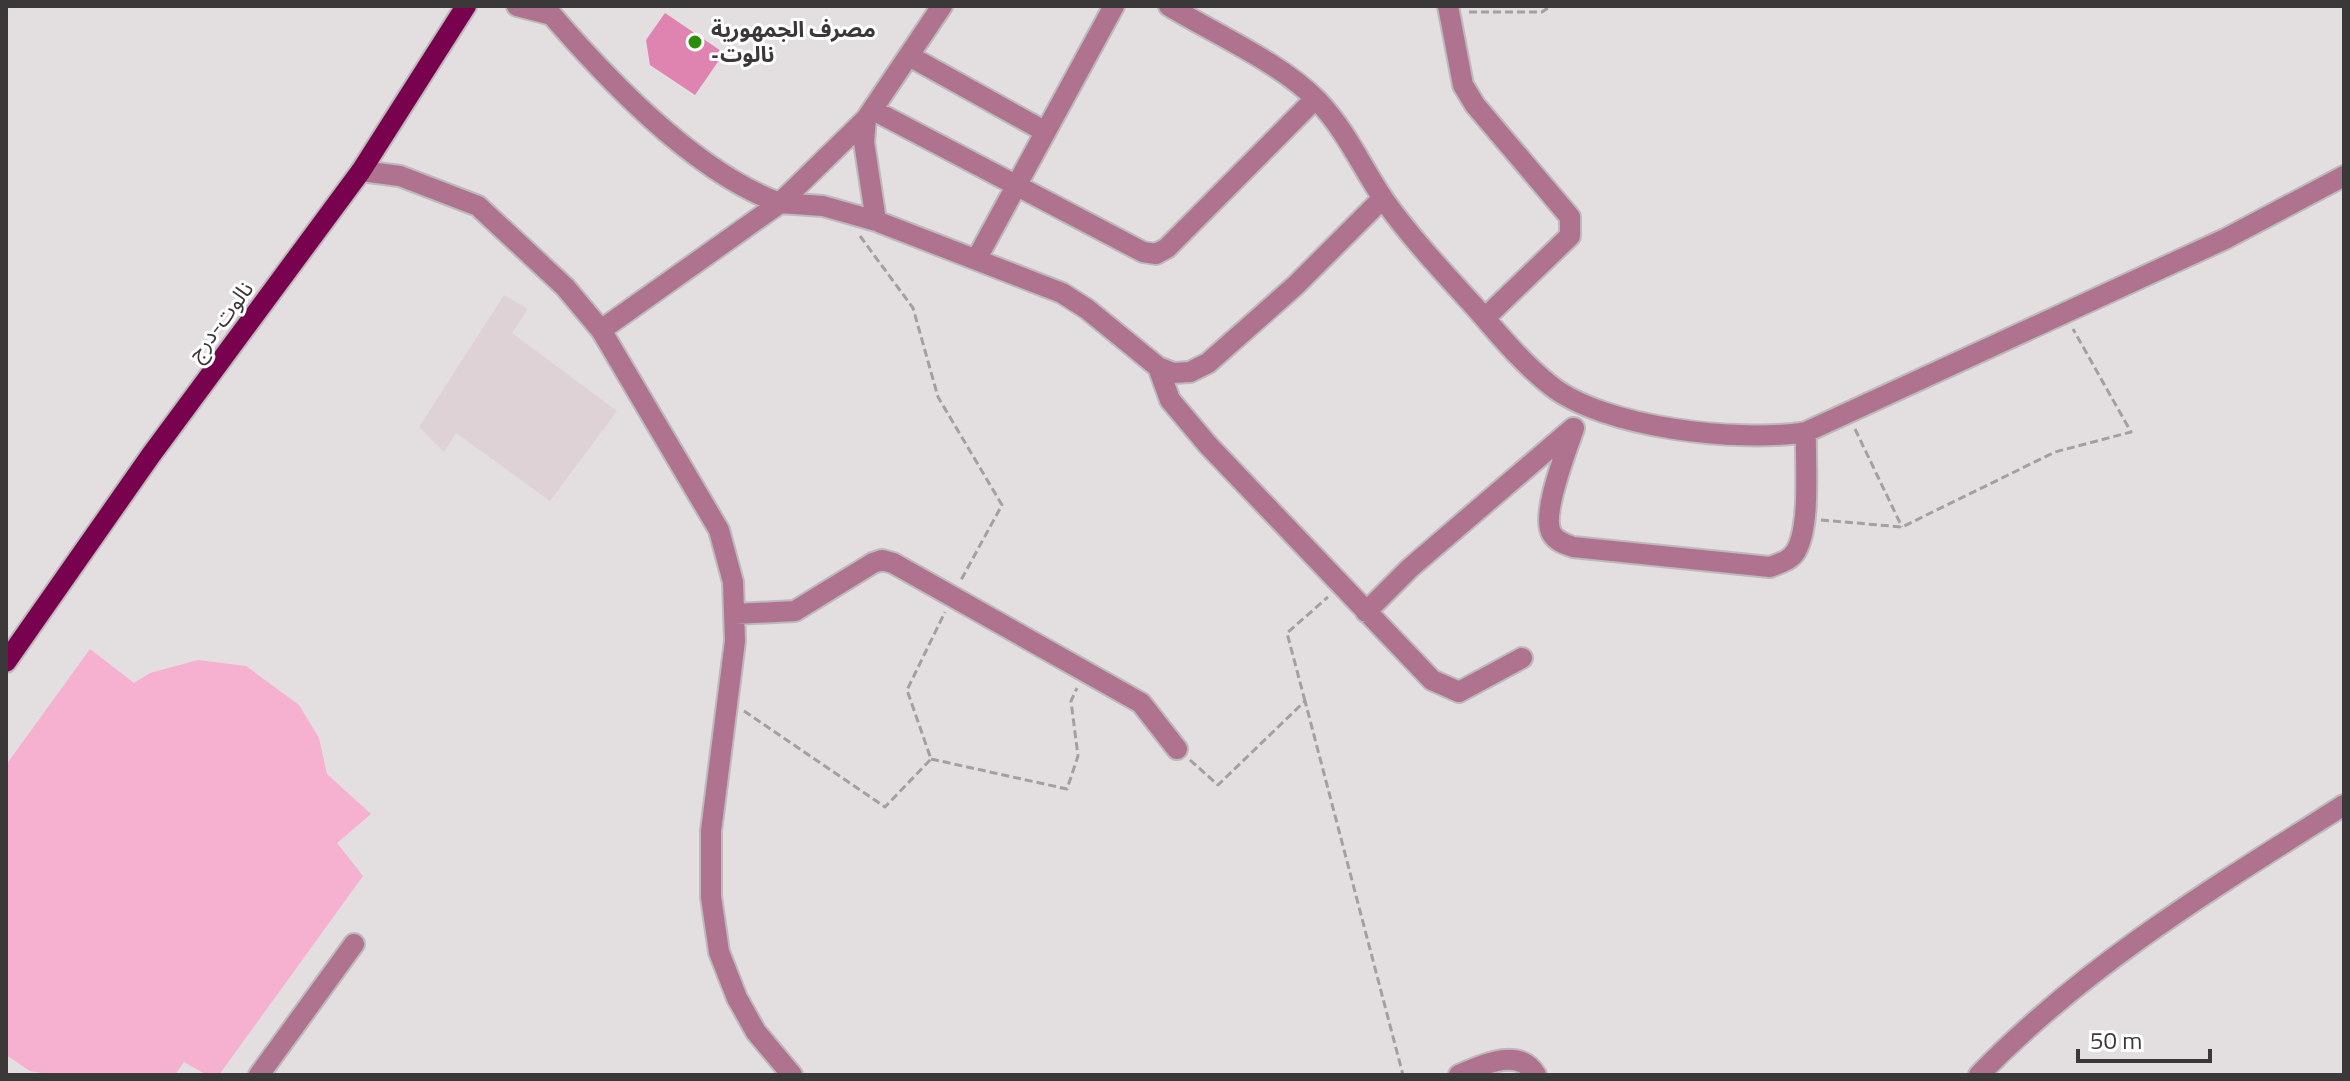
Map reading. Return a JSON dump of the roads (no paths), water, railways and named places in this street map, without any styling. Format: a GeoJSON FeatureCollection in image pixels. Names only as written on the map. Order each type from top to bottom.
{"type":"FeatureCollection","features":[{"type":"Feature","properties":{"kind":"main road","name":"نالوت-درج"},"geometry":{"type":"LineString","coordinates":[[6,660],[151,455],[361,171],[466,6]]}},
{"type":"Feature","properties":{"kind":"street"},"geometry":{"type":"LineString","coordinates":[[517,6],[548,11],[609,79],[684,144],[759,195],[780,203],[823,206],[876,221],[1062,293],[1158,367],[1173,373],[1190,372],[1208,363],[1296,285],[1383,198]]}},
{"type":"Feature","properties":{"kind":"street"},"geometry":{"type":"LineString","coordinates":[[601,330],[780,203],[870,114],[911,57],[942,6]]}},
{"type":"Feature","properties":{"kind":"street"},"geometry":{"type":"LineString","coordinates":[[977,258],[1013,186],[1114,6]]}},
{"type":"Feature","properties":{"kind":"street"},"geometry":{"type":"LineString","coordinates":[[1169,6],[1291,79],[1315,99],[1356,149],[1383,198],[1485,318],[1551,386],[1594,410],[1636,422],[1771,438],[1806,432],[2225,239],[2344,176]]}},
{"type":"Feature","properties":{"kind":"street"},"geometry":{"type":"LineString","coordinates":[[1449,9],[1463,85],[1475,105],[1570,217],[1570,236],[1485,318]]}},
{"type":"Feature","properties":{"kind":"street"},"geometry":{"type":"LineString","coordinates":[[911,57],[1044,131]]}},
{"type":"Feature","properties":{"kind":"street"},"geometry":{"type":"LineString","coordinates":[[870,114],[1143,252],[1156,254],[1167,248],[1315,99]]}},
{"type":"Feature","properties":{"kind":"street"},"geometry":{"type":"LineString","coordinates":[[870,114],[864,142],[876,221]]}},
{"type":"Feature","properties":{"kind":"street"},"geometry":{"type":"LineString","coordinates":[[361,171],[400,176],[478,206],[565,287],[601,330],[719,530],[733,582],[735,614],[711,831],[711,897],[719,952],[737,998],[756,1032],[789,1073]]}},
{"type":"Feature","properties":{"kind":"street"},"geometry":{"type":"LineString","coordinates":[[1158,367],[1180,414],[1420,668],[1449,690],[1468,689],[1522,658]]}},
{"type":"Feature","properties":{"kind":"street"},"geometry":{"type":"LineString","coordinates":[[1366,612],[1410,568],[1594,410]]}},
{"type":"Feature","properties":{"kind":"street"},"geometry":{"type":"LineString","coordinates":[[1574,428],[1548,516],[1550,532],[1559,542],[1573,547],[1770,567],[1785,562],[1795,554],[1802,536],[1806,432]]}},
{"type":"Feature","properties":{"kind":"street"},"geometry":{"type":"LineString","coordinates":[[735,614],[795,611],[882,560],[1146,706],[1177,749]]}},
{"type":"Feature","properties":{"kind":"street"},"geometry":{"type":"LineString","coordinates":[[1979,1075],[2051,1005],[2142,935],[2344,805]]}},
{"type":"Feature","properties":{"kind":"street"},"geometry":{"type":"LineString","coordinates":[[259,1075],[354,944]]}},
{"type":"Feature","properties":{"kind":"street"},"geometry":{"type":"LineString","coordinates":[[1459,1075],[1479,1066],[1518,1058],[1528,1062],[1536,1075]]}},
{"type":"Feature","properties":{"kind":"place","name":"مصرف الجمهورية -نالوت"},"geometry":{"type":"Point","coordinates":[695,42]}}]}
